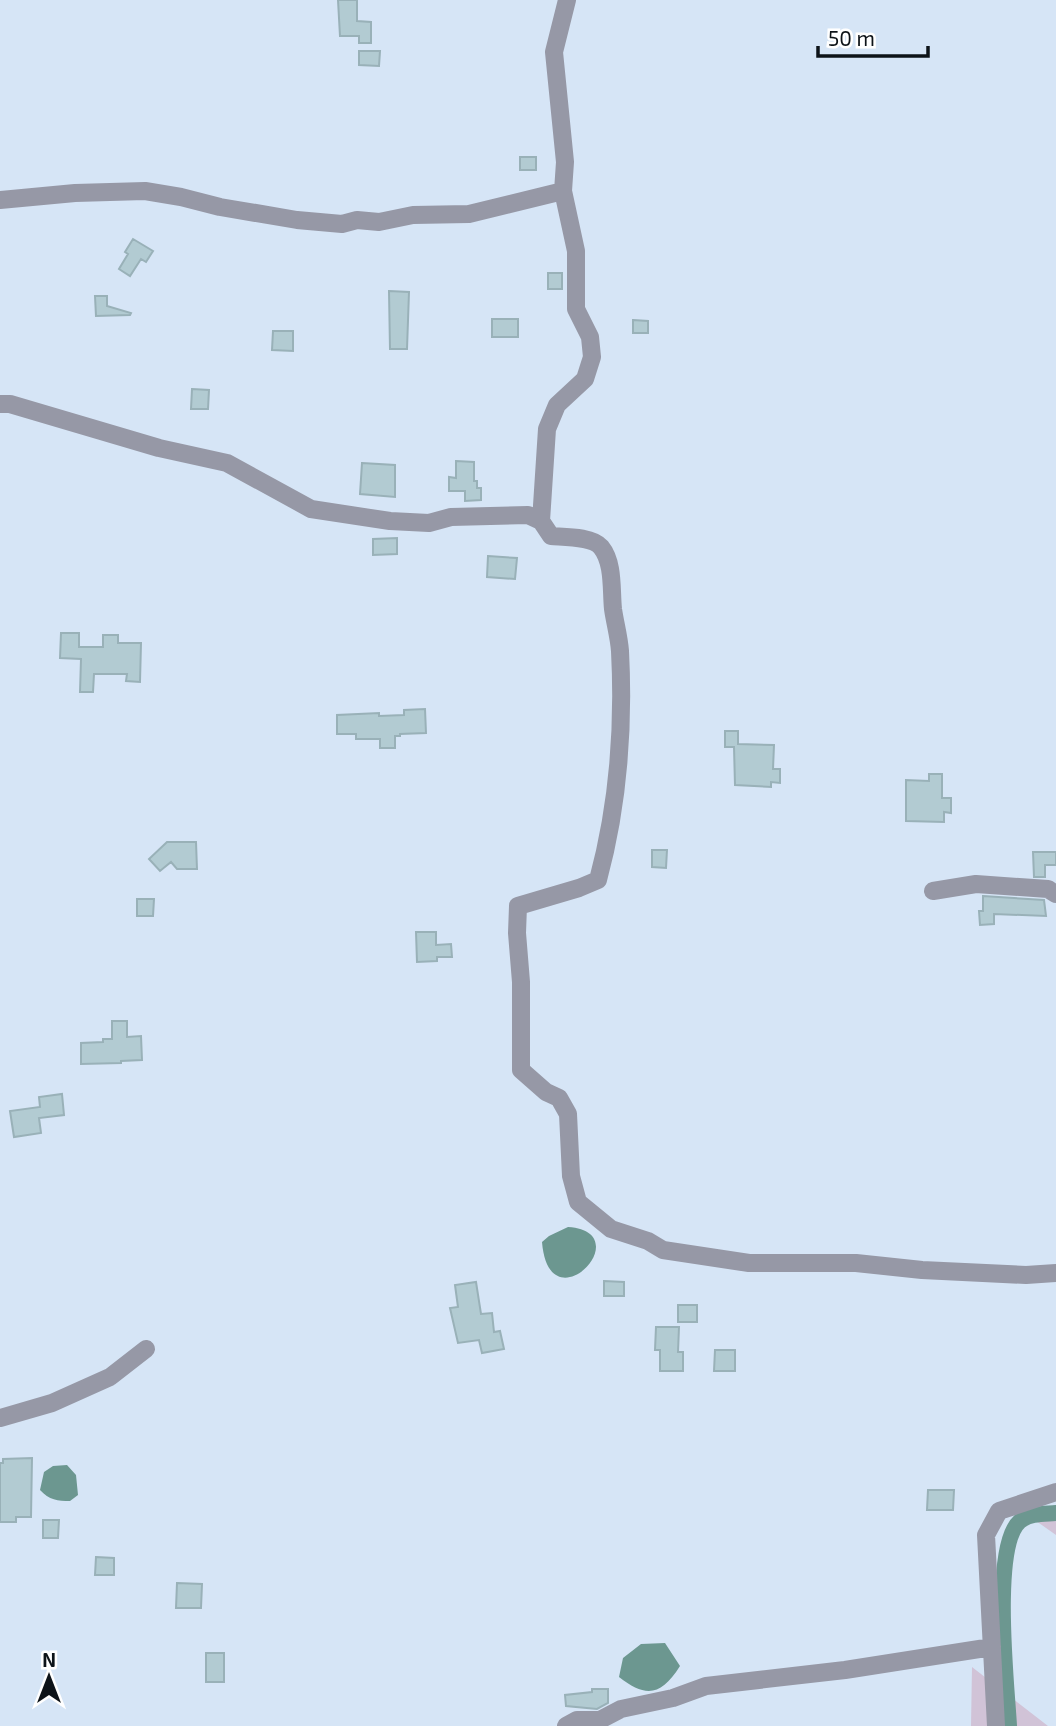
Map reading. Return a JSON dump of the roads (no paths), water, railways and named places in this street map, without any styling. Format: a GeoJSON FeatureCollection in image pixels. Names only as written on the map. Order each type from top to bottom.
{"type":"FeatureCollection","features":[{"type":"Feature","properties":{"kind":"street"},"geometry":{"type":"LineString","coordinates":[[541,521],[547,429],[557,405],[584,379],[592,357],[590,337],[576,309],[576,251],[563,191],[565,162],[554,52],[567,0]]}},
{"type":"Feature","properties":{"kind":"street"},"geometry":{"type":"LineString","coordinates":[[0,200],[75,193],[145,191],[297,220],[342,224],[357,220],[379,222],[413,215],[469,214],[563,191]]}},
{"type":"Feature","properties":{"kind":"street"},"geometry":{"type":"LineString","coordinates":[[0,404],[22,407],[159,448],[227,463],[312,509],[390,521],[429,523],[451,517],[528,515],[541,521],[551,536],[570,535],[599,544],[609,558],[620,648],[621,727],[606,849],[598,880],[518,906],[517,933],[521,982],[520,1070],[546,1092],[559,1098],[568,1114],[571,1176],[578,1202],[611,1229],[648,1241],[663,1250],[737,1261],[856,1263],[922,1270],[1026,1275],[1056,1273]]}},
{"type":"Feature","properties":{"kind":"street"},"geometry":{"type":"LineString","coordinates":[[933,891],[976,884],[1048,889],[1056,894]]}},
{"type":"Feature","properties":{"kind":"street"},"geometry":{"type":"LineString","coordinates":[[0,1418],[52,1403],[110,1377],[146,1349]]}},
{"type":"Feature","properties":{"kind":"street"},"geometry":{"type":"LineString","coordinates":[[996,1726],[986,1535],[999,1511],[1056,1492]]}},
{"type":"Feature","properties":{"kind":"street"},"geometry":{"type":"LineString","coordinates":[[566,1726],[577,1720],[600,1720],[621,1709],[673,1698],[706,1686],[845,1670],[992,1647]]}},
{"type":"Feature","properties":{"kind":"waterway"},"geometry":{"type":"LineString","coordinates":[[1009,1726],[1003,1587],[1011,1535],[1024,1518],[1056,1513]]}}]}
